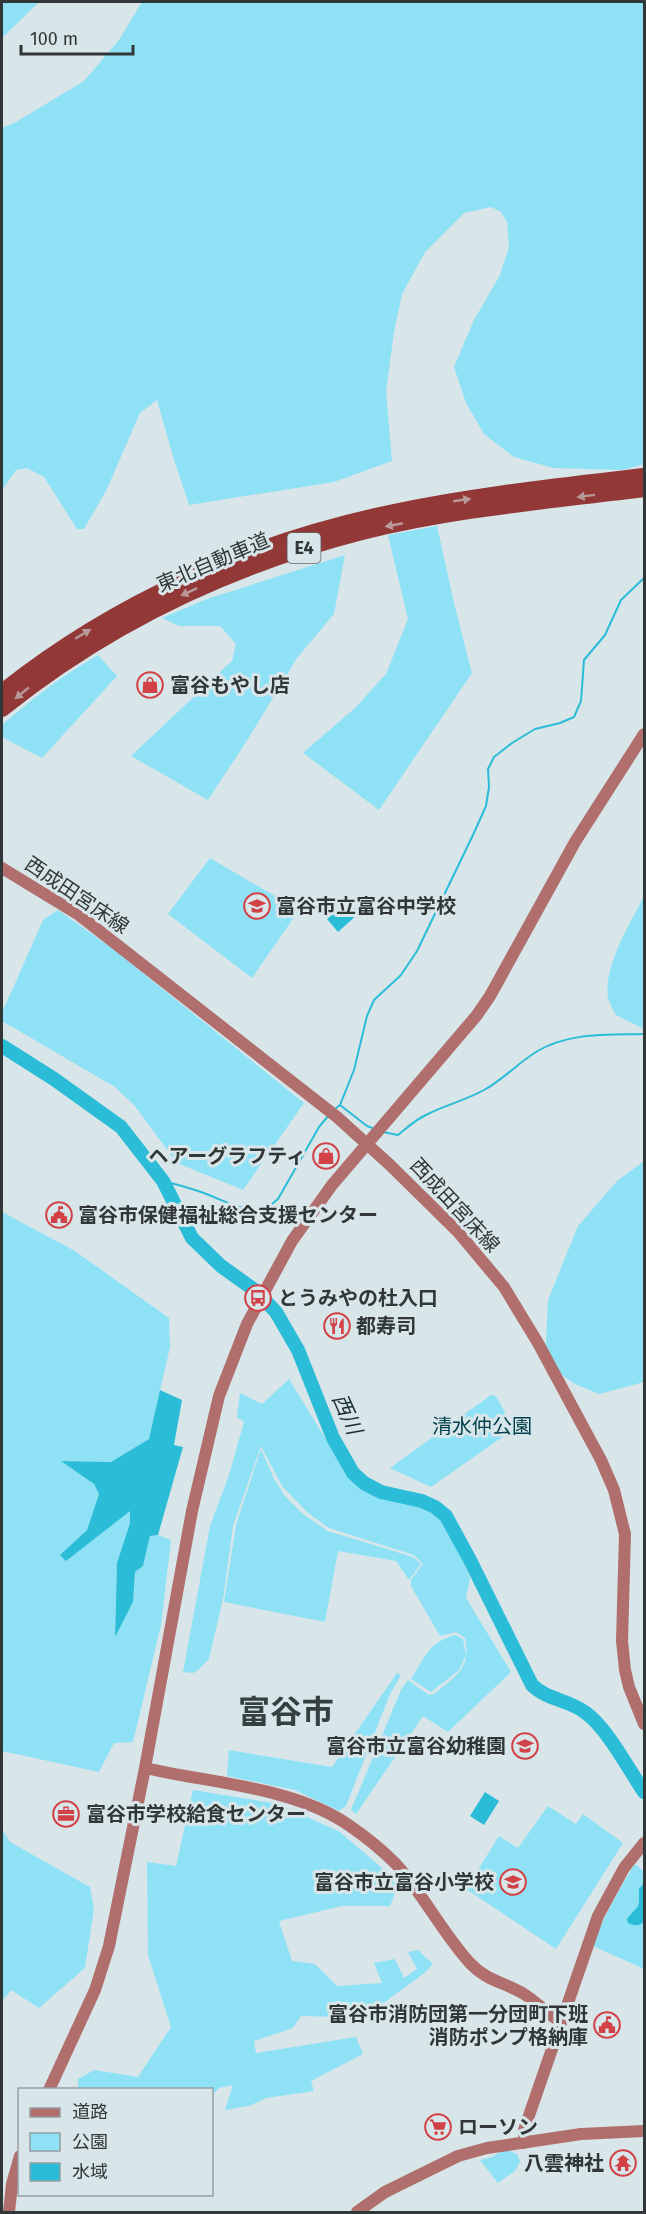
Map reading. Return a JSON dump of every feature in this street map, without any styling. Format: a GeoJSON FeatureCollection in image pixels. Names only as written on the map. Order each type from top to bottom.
{"type":"FeatureCollection","features":[{"type":"Feature","properties":{"kind":"highway","name":"東北自動車道"},"geometry":{"type":"LineString","coordinates":[[2,692],[53,654],[122,611],[165,588],[268,546],[338,525],[411,508],[645,476]]}},
{"type":"Feature","properties":{"kind":"highway","name":"東北自動車道"},"geometry":{"type":"LineString","coordinates":[[2,709],[36,682],[129,622],[211,582],[255,564],[391,526],[483,510],[645,489]]}},
{"type":"Feature","properties":{"kind":"street"},"geometry":{"type":"LineString","coordinates":[[50,2088],[87,2011],[109,1946],[145,1768],[192,1511],[219,1396],[252,1313],[311,1213],[366,1143],[477,1015],[490,996],[575,842],[645,734]]}},
{"type":"Feature","properties":{"kind":"street","name":"西成田宮床線"},"geometry":{"type":"LineString","coordinates":[[2,868],[79,915],[337,1117],[458,1232],[504,1287],[538,1343],[601,1460],[614,1490],[625,1534],[622,1641],[625,1671],[629,1687],[645,1724]]}},
{"type":"Feature","properties":{"kind":"street"},"geometry":{"type":"LineString","coordinates":[[145,1768],[297,1800],[349,1825],[396,1864],[455,1944],[478,1971],[493,1981],[525,1995],[560,2021]]}},
{"type":"Feature","properties":{"kind":"street"},"geometry":{"type":"LineString","coordinates":[[524,2143],[524,2130],[598,1916],[624,1868],[645,1843]]}},
{"type":"Feature","properties":{"kind":"street"},"geometry":{"type":"LineString","coordinates":[[357,2212],[385,2192],[458,2156],[487,2148],[581,2134],[645,2131]]}},
{"type":"Feature","properties":{"kind":"street"},"geometry":{"type":"LineString","coordinates":[[9,2212],[12,2184],[18,2163]]}},
{"type":"Feature","properties":{"kind":"green space"},"geometry":{"type":"Polygon","coordinates":[[[2,2],[39,2],[2,38],[2,2]]]}},
{"type":"Feature","properties":{"kind":"green space"},"geometry":{"type":"Polygon","coordinates":[[[142,2],[644,2],[644,464],[623,470],[554,468],[514,457],[484,434],[466,403],[454,367],[474,320],[499,277],[509,247],[507,222],[501,212],[491,207],[464,213],[425,252],[402,294],[386,392],[392,461],[334,482],[189,505],[157,400],[140,413],[106,491],[84,529],[77,529],[44,477],[27,468],[16,470],[2,490],[2,128],[84,81],[119,40],[142,2]]]}},
{"type":"Feature","properties":{"kind":"green space"},"geometry":{"type":"Polygon","coordinates":[[[437,526],[472,673],[379,810],[303,753],[355,708],[386,674],[408,619],[388,535],[437,526]]]}},
{"type":"Feature","properties":{"kind":"green space"},"geometry":{"type":"Polygon","coordinates":[[[345,555],[334,614],[297,658],[208,800],[131,756],[232,661],[236,644],[220,626],[179,626],[162,618],[207,599],[345,555]]]}},
{"type":"Feature","properties":{"kind":"green space"},"geometry":{"type":"Polygon","coordinates":[[[98,655],[117,676],[42,758],[2,737],[2,725],[48,688],[98,655]]]}},
{"type":"Feature","properties":{"kind":"green space"},"geometry":{"type":"Polygon","coordinates":[[[210,858],[299,910],[252,978],[168,914],[210,858]]]}},
{"type":"Feature","properties":{"kind":"green space"},"geometry":{"type":"Polygon","coordinates":[[[644,896],[644,1029],[616,1015],[608,998],[608,986],[619,946],[644,896]]]}},
{"type":"Feature","properties":{"kind":"green space"},"geometry":{"type":"Polygon","coordinates":[[[58,910],[113,949],[304,1103],[243,1190],[177,1163],[134,1105],[115,1087],[2,1021],[2,1013],[43,920],[58,910]]]}},
{"type":"Feature","properties":{"kind":"green space"},"geometry":{"type":"Polygon","coordinates":[[[644,1161],[644,1382],[599,1394],[575,1384],[553,1369],[546,1345],[548,1300],[578,1226],[617,1181],[644,1161]]]}},
{"type":"Feature","properties":{"kind":"green space"},"geometry":{"type":"Polygon","coordinates":[[[2,1212],[75,1251],[169,1318],[170,1347],[149,1439],[111,1462],[63,1461],[94,1484],[99,1494],[87,1530],[61,1554],[130,1510],[130,1523],[117,1563],[115,1635],[133,1602],[135,1572],[143,1566],[150,1536],[158,1535],[171,1540],[161,1625],[133,1742],[114,1743],[99,1772],[2,1751],[2,1212]]]}},
{"type":"Feature","properties":{"kind":"green space"},"geometry":{"type":"Polygon","coordinates":[[[289,1379],[349,1477],[374,1494],[408,1501],[433,1511],[450,1532],[470,1578],[466,1598],[511,1672],[448,1732],[423,1716],[356,1814],[351,1810],[401,1690],[408,1680],[429,1695],[434,1694],[464,1665],[465,1638],[456,1632],[440,1636],[411,1586],[411,1580],[423,1564],[414,1555],[329,1528],[308,1513],[282,1486],[261,1446],[233,1526],[223,1599],[209,1659],[193,1673],[183,1672],[210,1526],[229,1475],[244,1422],[237,1417],[240,1393],[262,1404],[289,1379]]]}},
{"type":"Feature","properties":{"kind":"green space","name":"清水仲公園"},"geometry":{"type":"Polygon","coordinates":[[[491,1395],[496,1396],[514,1429],[431,1487],[390,1468],[491,1395]]]}},
{"type":"Feature","properties":{"kind":"green space"},"geometry":{"type":"Polygon","coordinates":[[[261,1449],[274,1479],[285,1496],[303,1514],[328,1531],[413,1557],[421,1564],[409,1580],[396,1561],[338,1551],[325,1622],[224,1602],[236,1525],[261,1449]]]}},
{"type":"Feature","properties":{"kind":"green space"},"geometry":{"type":"Polygon","coordinates":[[[455,1635],[463,1639],[466,1655],[459,1670],[431,1692],[411,1679],[433,1646],[455,1635]]]}},
{"type":"Feature","properties":{"kind":"green space"},"geometry":{"type":"Polygon","coordinates":[[[397,1673],[401,1675],[390,1694],[346,1806],[339,1811],[295,1790],[227,1776],[229,1750],[332,1767],[397,1673]]]}},
{"type":"Feature","properties":{"kind":"green space"},"geometry":{"type":"Polygon","coordinates":[[[193,1790],[279,1804],[340,1832],[381,1867],[398,1886],[390,1906],[342,1906],[279,1921],[292,1961],[315,1964],[337,1986],[382,1983],[374,1963],[395,1959],[404,1978],[417,1969],[408,1952],[418,1950],[433,1964],[370,2013],[340,2017],[301,2016],[293,2028],[254,2041],[256,2053],[356,2037],[363,2054],[311,2081],[314,2091],[266,2098],[249,2106],[225,2110],[233,2085],[219,2088],[213,2095],[213,2088],[78,2088],[78,2079],[94,2070],[138,2077],[171,2027],[148,1955],[147,1862],[176,1866],[193,1790]]]}},
{"type":"Feature","properties":{"kind":"green space"},"geometry":{"type":"Polygon","coordinates":[[[548,1806],[576,1824],[583,1814],[623,1843],[556,1949],[466,1889],[499,1836],[518,1848],[548,1806]]]}},
{"type":"Feature","properties":{"kind":"green space"},"geometry":{"type":"Polygon","coordinates":[[[2,1829],[10,1842],[90,1887],[94,1909],[85,1968],[39,2008],[11,1990],[2,2001],[2,1829]]]}},
{"type":"Feature","properties":{"kind":"green space"},"geometry":{"type":"Polygon","coordinates":[[[634,1865],[644,1872],[644,1969],[593,1946],[606,1915],[634,1865]]]}},
{"type":"Feature","properties":{"kind":"green space"},"geometry":{"type":"Polygon","coordinates":[[[505,2149],[517,2154],[520,2162],[515,2171],[498,2183],[480,2160],[492,2157],[505,2149]]]}},
{"type":"Feature","properties":{"kind":"water"},"geometry":{"type":"Polygon","coordinates":[[[347,901],[359,913],[338,932],[327,919],[347,901]]]}},
{"type":"Feature","properties":{"kind":"water"},"geometry":{"type":"Polygon","coordinates":[[[160,1390],[182,1400],[174,1445],[183,1447],[158,1535],[150,1536],[143,1566],[135,1572],[133,1602],[115,1637],[117,1563],[130,1523],[130,1511],[66,1561],[60,1555],[87,1530],[99,1494],[94,1484],[61,1461],[111,1462],[149,1439],[160,1390]]]}},
{"type":"Feature","properties":{"kind":"water"},"geometry":{"type":"Polygon","coordinates":[[[485,1792],[499,1801],[484,1825],[470,1816],[485,1792]]]}},
{"type":"Feature","properties":{"kind":"water"},"geometry":{"type":"Polygon","coordinates":[[[644,1883],[644,1922],[632,1925],[627,1919],[638,1906],[639,1889],[644,1883]]]}},
{"type":"Feature","properties":{"kind":"waterway"},"geometry":{"type":"LineString","coordinates":[[335,1109],[340,1105],[354,1070],[367,1016],[374,1000],[401,975],[417,951],[473,835],[486,806],[489,787],[488,769],[494,757],[535,729],[574,717],[581,701],[584,660],[605,635],[621,600],[644,578]]}},
{"type":"Feature","properties":{"kind":"waterway"},"geometry":{"type":"LineString","coordinates":[[383,1132],[398,1135],[424,1116],[484,1090],[529,1056],[561,1041],[588,1036],[644,1034]]}},
{"type":"Feature","properties":{"kind":"waterway","name":"西川"},"geometry":{"type":"LineString","coordinates":[[2,1046],[54,1079],[121,1127],[163,1181],[192,1238],[221,1266],[256,1291],[276,1312],[298,1350],[333,1438],[353,1473],[364,1483],[381,1492],[422,1501],[435,1507],[446,1516],[532,1685],[545,1694],[573,1705],[594,1720],[610,1739],[644,1792]]}},
{"type":"Feature","properties":{"kind":"waterway"},"geometry":{"type":"LineString","coordinates":[[340,1105],[367,1126],[375,1129]]}},
{"type":"Feature","properties":{"kind":"waterway"},"geometry":{"type":"LineString","coordinates":[[163,1181],[198,1191],[235,1206],[253,1209],[270,1205],[278,1199],[319,1127],[329,1115]]}},
{"type":"Feature","properties":{"kind":"place","name":"富谷もやし店"},"geometry":{"type":"Point","coordinates":[150,685]}},
{"type":"Feature","properties":{"kind":"place","name":"富谷市立富谷中学校"},"geometry":{"type":"Point","coordinates":[257,906]}},
{"type":"Feature","properties":{"kind":"place","name":"ヘアーグラフティ"},"geometry":{"type":"Point","coordinates":[326,1156]}},
{"type":"Feature","properties":{"kind":"place","name":"富谷市保健福祉総合支援センター"},"geometry":{"type":"Point","coordinates":[59,1215]}},
{"type":"Feature","properties":{"kind":"place","name":"とうみやの杜入口"},"geometry":{"type":"Point","coordinates":[258,1298]}},
{"type":"Feature","properties":{"kind":"place","name":"都寿司"},"geometry":{"type":"Point","coordinates":[337,1326]}},
{"type":"Feature","properties":{"kind":"place","name":"富谷市立富谷幼稚園"},"geometry":{"type":"Point","coordinates":[525,1746]}},
{"type":"Feature","properties":{"kind":"place","name":"富谷市学校給食センター"},"geometry":{"type":"Point","coordinates":[66,1814]}},
{"type":"Feature","properties":{"kind":"place","name":"富谷市立富谷小学校"},"geometry":{"type":"Point","coordinates":[513,1882]}},
{"type":"Feature","properties":{"kind":"place","name":"富谷市消防団第一分団町下班 消防ポンプ格納庫"},"geometry":{"type":"Point","coordinates":[607,2025]}},
{"type":"Feature","properties":{"kind":"place","name":"ローソン"},"geometry":{"type":"Point","coordinates":[438,2127]}},
{"type":"Feature","properties":{"kind":"place","name":"八雲神社"},"geometry":{"type":"Point","coordinates":[623,2163]}},
{"type":"Feature","properties":{"kind":"district","name":"富谷市"},"geometry":{"type":"Point","coordinates":[286,1712]}}]}
